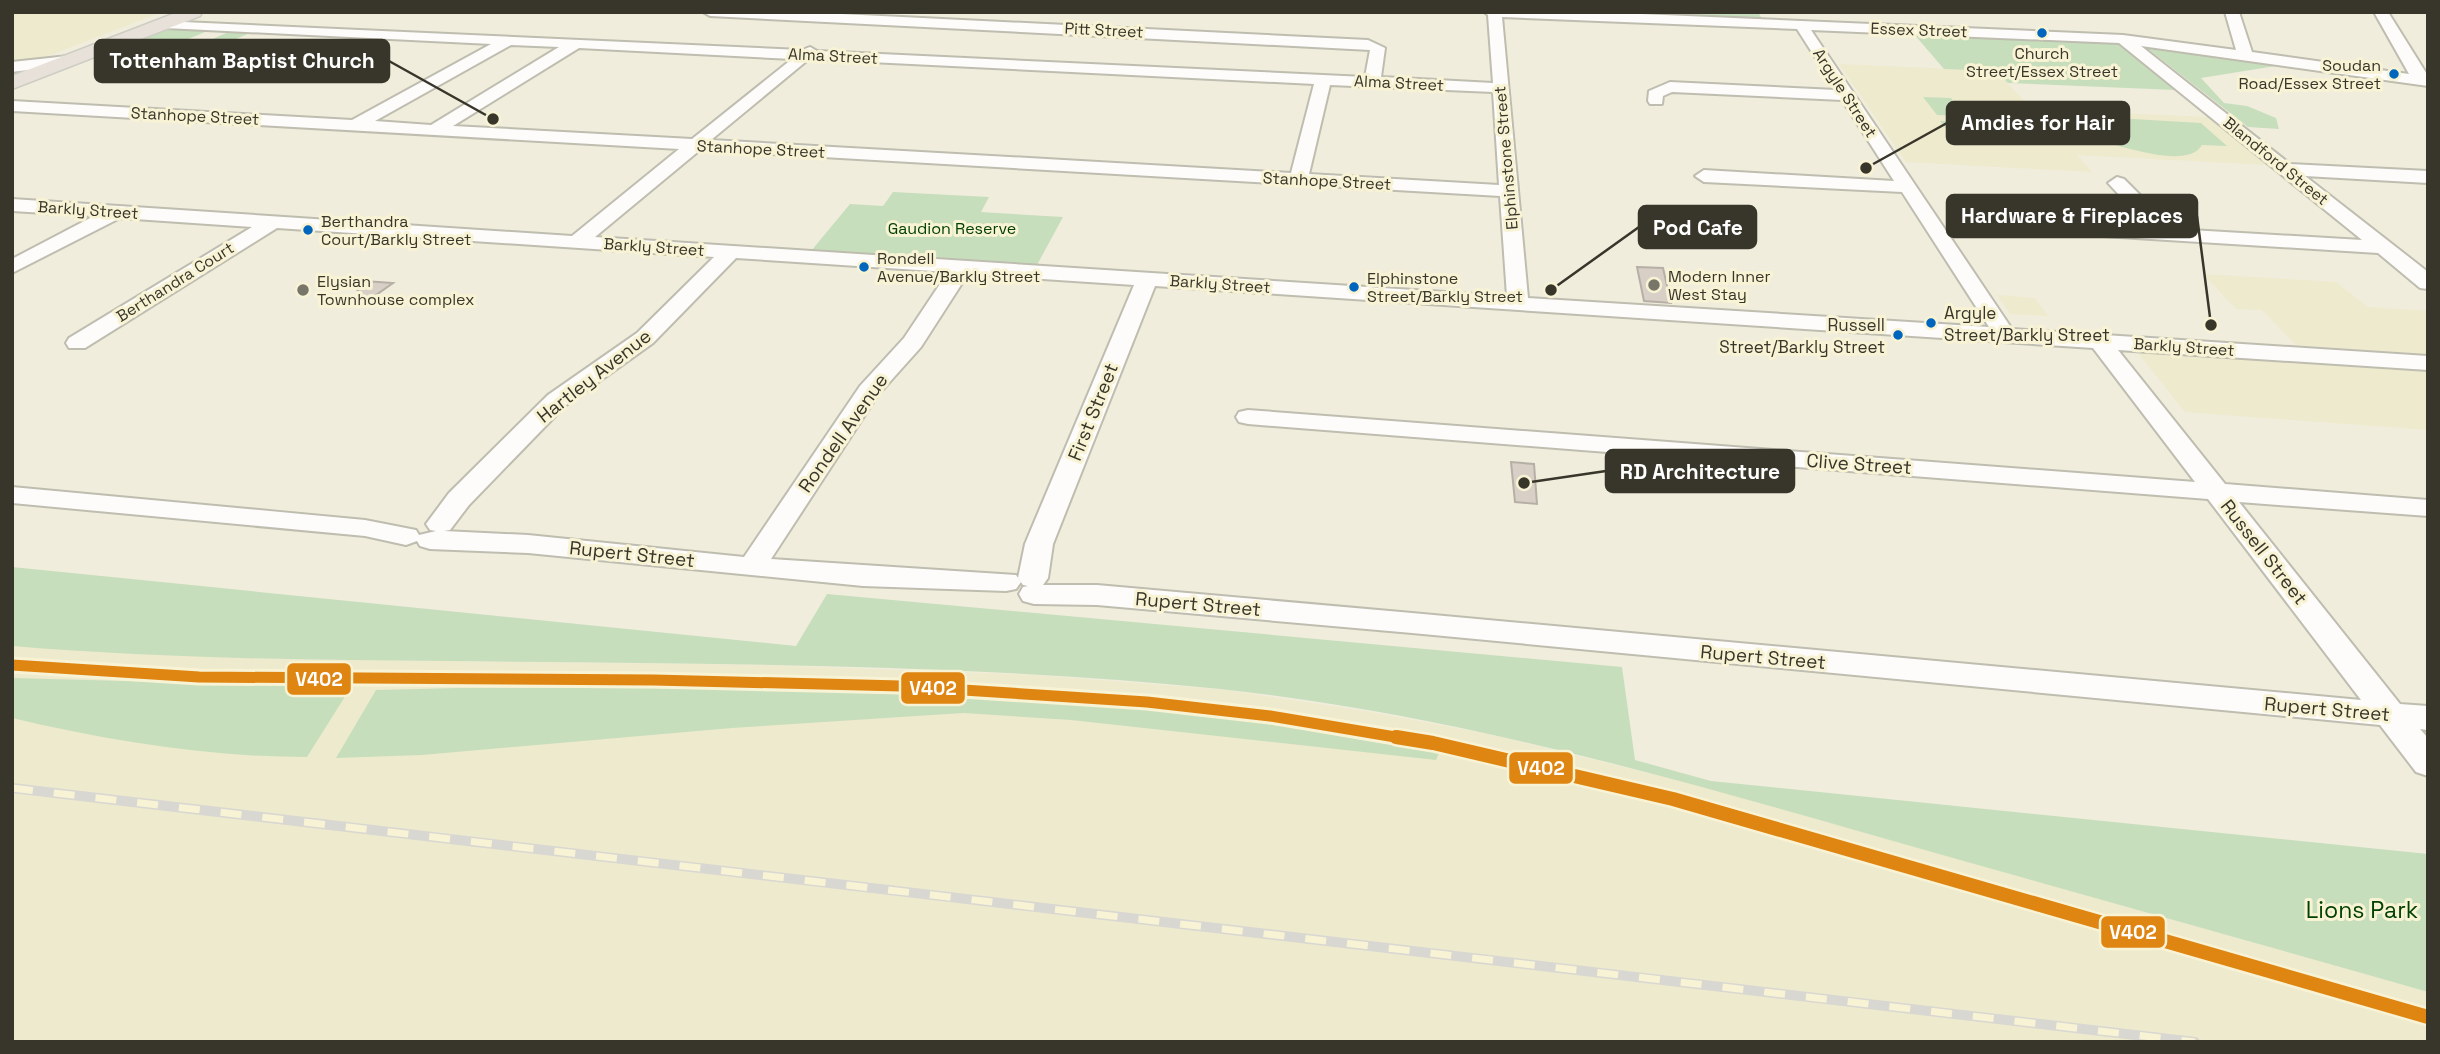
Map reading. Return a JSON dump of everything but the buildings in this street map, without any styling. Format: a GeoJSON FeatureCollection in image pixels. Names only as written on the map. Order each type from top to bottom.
{"type":"FeatureCollection","features":[{"type":"Feature","properties":{"kind":"main road"},"geometry":{"type":"LineString","coordinates":[[12,83],[194,12]]}},
{"type":"Feature","properties":{"kind":"street","name":"Pitt Street"},"geometry":{"type":"LineString","coordinates":[[710,12],[855,15],[1372,45],[1378,48],[1372,82]]}},
{"type":"Feature","properties":{"kind":"street","name":"Essex Street"},"geometry":{"type":"LineString","coordinates":[[1496,12],[1801,25],[2084,31],[2123,39],[2424,81]]}},
{"type":"Feature","properties":{"kind":"street","name":"Elphinstone Street"},"geometry":{"type":"LineString","coordinates":[[1496,12],[1518,304]]}},
{"type":"Feature","properties":{"kind":"street"},"geometry":{"type":"LineString","coordinates":[[2232,12],[2245,55]]}},
{"type":"Feature","properties":{"kind":"street"},"geometry":{"type":"LineString","coordinates":[[2381,12],[2424,81]]}},
{"type":"Feature","properties":{"kind":"street"},"geometry":{"type":"LineString","coordinates":[[577,242],[855,15]]}},
{"type":"Feature","properties":{"kind":"street","name":"Alma Street"},"geometry":{"type":"LineString","coordinates":[[174,19],[509,40],[1501,88]]}},
{"type":"Feature","properties":{"kind":"street","name":"Argyle Street"},"geometry":{"type":"LineString","coordinates":[[1801,25],[2005,335]]}},
{"type":"Feature","properties":{"kind":"street","name":"Blandford Street"},"geometry":{"type":"LineString","coordinates":[[2123,39],[2428,283]]}},
{"type":"Feature","properties":{"kind":"street"},"geometry":{"type":"LineString","coordinates":[[356,125],[509,40]]}},
{"type":"Feature","properties":{"kind":"street"},"geometry":{"type":"LineString","coordinates":[[434,130],[577,43]]}},
{"type":"Feature","properties":{"kind":"street"},"geometry":{"type":"LineString","coordinates":[[12,70],[68,61]]}},
{"type":"Feature","properties":{"kind":"street"},"geometry":{"type":"LineString","coordinates":[[12,70],[36,73]]}},
{"type":"Feature","properties":{"kind":"street"},"geometry":{"type":"LineString","coordinates":[[1299,179],[1323,80]]}},
{"type":"Feature","properties":{"kind":"street"},"geometry":{"type":"LineString","coordinates":[[1656,101],[1655,94],[1670,87],[1847,95]]}},
{"type":"Feature","properties":{"kind":"street","name":"Stanhope Street"},"geometry":{"type":"LineString","coordinates":[[12,106],[1509,191]]}},
{"type":"Feature","properties":{"kind":"street"},"geometry":{"type":"LineString","coordinates":[[2286,169],[2428,177]]}},
{"type":"Feature","properties":{"kind":"street"},"geometry":{"type":"LineString","coordinates":[[1704,176],[1908,187]]}},
{"type":"Feature","properties":{"kind":"street"},"geometry":{"type":"LineString","coordinates":[[2117,183],[2168,235]]}},
{"type":"Feature","properties":{"kind":"street","name":"Barkly Street"},"geometry":{"type":"LineString","coordinates":[[12,205],[2428,363]]}},
{"type":"Feature","properties":{"kind":"street"},"geometry":{"type":"LineString","coordinates":[[12,267],[117,212]]}},
{"type":"Feature","properties":{"kind":"street","name":"Berthandra Court"},"geometry":{"type":"LineString","coordinates":[[77,342],[273,222]]}},
{"type":"Feature","properties":{"kind":"street"},"geometry":{"type":"LineString","coordinates":[[2062,229],[2383,247]]}},
{"type":"Feature","properties":{"kind":"street","name":"Hartley Avenue"},"geometry":{"type":"LineString","coordinates":[[426,530],[557,400],[618,360],[645,338],[730,253]]}},
{"type":"Feature","properties":{"kind":"street","name":"Rondell Avenue"},"geometry":{"type":"LineString","coordinates":[[752,566],[869,391],[913,342],[962,267]]}},
{"type":"Feature","properties":{"kind":"street","name":"First Street"},"geometry":{"type":"LineString","coordinates":[[1022,585],[1147,280]]}},
{"type":"Feature","properties":{"kind":"street","name":"Russell Street"},"geometry":{"type":"LineString","coordinates":[[2101,342],[2428,763]]}},
{"type":"Feature","properties":{"kind":"street","name":"Clive Street"},"geometry":{"type":"LineString","coordinates":[[1248,417],[2428,508]]}},
{"type":"Feature","properties":{"kind":"street","name":"Rupert Street"},"geometry":{"type":"LineString","coordinates":[[12,495],[365,528],[426,530],[484,539],[752,566],[946,582],[1022,585],[1097,596],[2428,718]]}},
{"type":"Feature","properties":{"kind":"shaded area"},"geometry":{"type":"Polygon","coordinates":[[[12,12],[162,12],[12,70],[12,12]]]}},
{"type":"Feature","properties":{"kind":"shaded area"},"geometry":{"type":"Polygon","coordinates":[[[1839,64],[1996,71],[2032,109],[2208,117],[2266,165],[2077,155],[2092,172],[1906,162],[1839,64]]]}},
{"type":"Feature","properties":{"kind":"shaded area"},"geometry":{"type":"Polygon","coordinates":[[[2203,274],[2336,282],[2368,307],[2428,311],[2428,354],[2296,345],[2262,310],[2236,309],[2203,274]]]}},
{"type":"Feature","properties":{"kind":"shaded area"},"geometry":{"type":"Polygon","coordinates":[[[1997,295],[2035,298],[2048,316],[2010,314],[1997,295]]]}},
{"type":"Feature","properties":{"kind":"shaded area"},"geometry":{"type":"Polygon","coordinates":[[[2138,353],[2428,372],[2428,430],[2185,412],[2138,353]]]}},
{"type":"Feature","properties":{"kind":"shaded area"},"geometry":{"type":"Polygon","coordinates":[[[12,646],[280,659],[765,665],[1035,675],[1227,690],[1371,712],[1488,734],[1693,784],[2428,992],[2428,1042],[12,1042],[12,646]]]}},
{"type":"Feature","properties":{"kind":"green space"},"geometry":{"type":"Polygon","coordinates":[[[1758,12],[1762,19],[1618,14],[1758,12]]]}},
{"type":"Feature","properties":{"kind":"green space"},"geometry":{"type":"Polygon","coordinates":[[[170,28],[210,30],[164,49],[123,47],[170,28]]]}},
{"type":"Feature","properties":{"kind":"green space"},"geometry":{"type":"Polygon","coordinates":[[[231,31],[252,32],[174,66],[152,65],[231,31]]]}},
{"type":"Feature","properties":{"kind":"green space"},"geometry":{"type":"Polygon","coordinates":[[[1913,33],[2115,42],[2175,90],[2008,83],[1996,71],[1944,69],[1913,33]]]}},
{"type":"Feature","properties":{"kind":"green space"},"geometry":{"type":"Polygon","coordinates":[[[2143,45],[2288,64],[2201,78],[2224,103],[2247,106],[2276,118],[2279,129],[2248,127],[2143,45]]]}},
{"type":"Feature","properties":{"kind":"green space"},"geometry":{"type":"Polygon","coordinates":[[[1923,97],[1951,98],[1966,116],[1937,115],[1923,97]]]}},
{"type":"Feature","properties":{"kind":"green space"},"geometry":{"type":"Polygon","coordinates":[[[2064,115],[2201,123],[2227,146],[2202,145],[2193,153],[2180,156],[2146,153],[2085,138],[2064,115]]]}},
{"type":"Feature","properties":{"kind":"green space"},"geometry":{"type":"Polygon","coordinates":[[[1940,121],[1978,122],[1996,143],[1958,143],[1940,121]]]}},
{"type":"Feature","properties":{"kind":"green space","name":"Gaudion Reserve"},"geometry":{"type":"Polygon","coordinates":[[[893,192],[989,197],[981,212],[1063,217],[1037,265],[811,251],[850,204],[883,206],[893,192]]]}},
{"type":"Feature","properties":{"kind":"green space","name":"Lions Park"},"geometry":{"type":"Polygon","coordinates":[[[12,567],[796,646],[827,594],[1622,667],[1635,760],[1711,781],[2428,854],[2428,992],[1701,787],[1542,746],[1382,712],[1220,689],[1026,674],[735,664],[228,658],[12,646],[12,567]]]}},
{"type":"Feature","properties":{"kind":"green space"},"geometry":{"type":"Polygon","coordinates":[[[12,678],[351,687],[307,757],[196,751],[85,734],[12,718],[12,678]]]}},
{"type":"Feature","properties":{"kind":"green space"},"geometry":{"type":"Polygon","coordinates":[[[376,690],[781,690],[1023,698],[1188,713],[1439,753],[1436,760],[1071,720],[963,713],[732,728],[422,755],[336,758],[376,690]]]}},
{"type":"Feature","properties":{"kind":"railway"},"geometry":{"type":"LineString","coordinates":[[12,788],[2195,1042]]}},
{"type":"Feature","properties":{"kind":"transit line","name":"V402"},"geometry":{"type":"LineString","coordinates":[[12,665],[199,677],[654,680],[901,686],[1147,702],[1270,716],[1433,743],[1673,799],[2428,1017]]}},
{"type":"Feature","properties":{"kind":"place","name":"Church Street/Essex Street"},"geometry":{"type":"Point","coordinates":[2042,33]}},
{"type":"Feature","properties":{"kind":"place","name":"Soudan Road/Essex Street"},"geometry":{"type":"Point","coordinates":[2394,74]}},
{"type":"Feature","properties":{"kind":"place","name":"Tottenham Baptist Church"},"geometry":{"type":"Point","coordinates":[493,119]}},
{"type":"Feature","properties":{"kind":"place","name":"Amdies for Hair"},"geometry":{"type":"Point","coordinates":[1866,168]}},
{"type":"Feature","properties":{"kind":"place","name":"Berthandra Court/Barkly Street"},"geometry":{"type":"Point","coordinates":[308,230]}},
{"type":"Feature","properties":{"kind":"place","name":"Rondell Avenue/Barkly Street"},"geometry":{"type":"Point","coordinates":[864,267]}},
{"type":"Feature","properties":{"kind":"place","name":"Modern Inner West Stay"},"geometry":{"type":"Point","coordinates":[1654,285]}},
{"type":"Feature","properties":{"kind":"place","name":"Elphinstone Street/Barkly Street"},"geometry":{"type":"Point","coordinates":[1354,287]}},
{"type":"Feature","properties":{"kind":"place","name":"Elysian Townhouse complex"},"geometry":{"type":"Point","coordinates":[303,290]}},
{"type":"Feature","properties":{"kind":"place","name":"Pod Cafe"},"geometry":{"type":"Point","coordinates":[1551,290]}},
{"type":"Feature","properties":{"kind":"place","name":"Argyle Street/Barkly Street"},"geometry":{"type":"Point","coordinates":[1931,323]}},
{"type":"Feature","properties":{"kind":"place","name":"Hardware & Fireplaces"},"geometry":{"type":"Point","coordinates":[2211,325]}},
{"type":"Feature","properties":{"kind":"place","name":"Russell Street/Barkly Street"},"geometry":{"type":"Point","coordinates":[1898,335]}},
{"type":"Feature","properties":{"kind":"place","name":"RD Architecture"},"geometry":{"type":"Point","coordinates":[1524,483]}}]}
